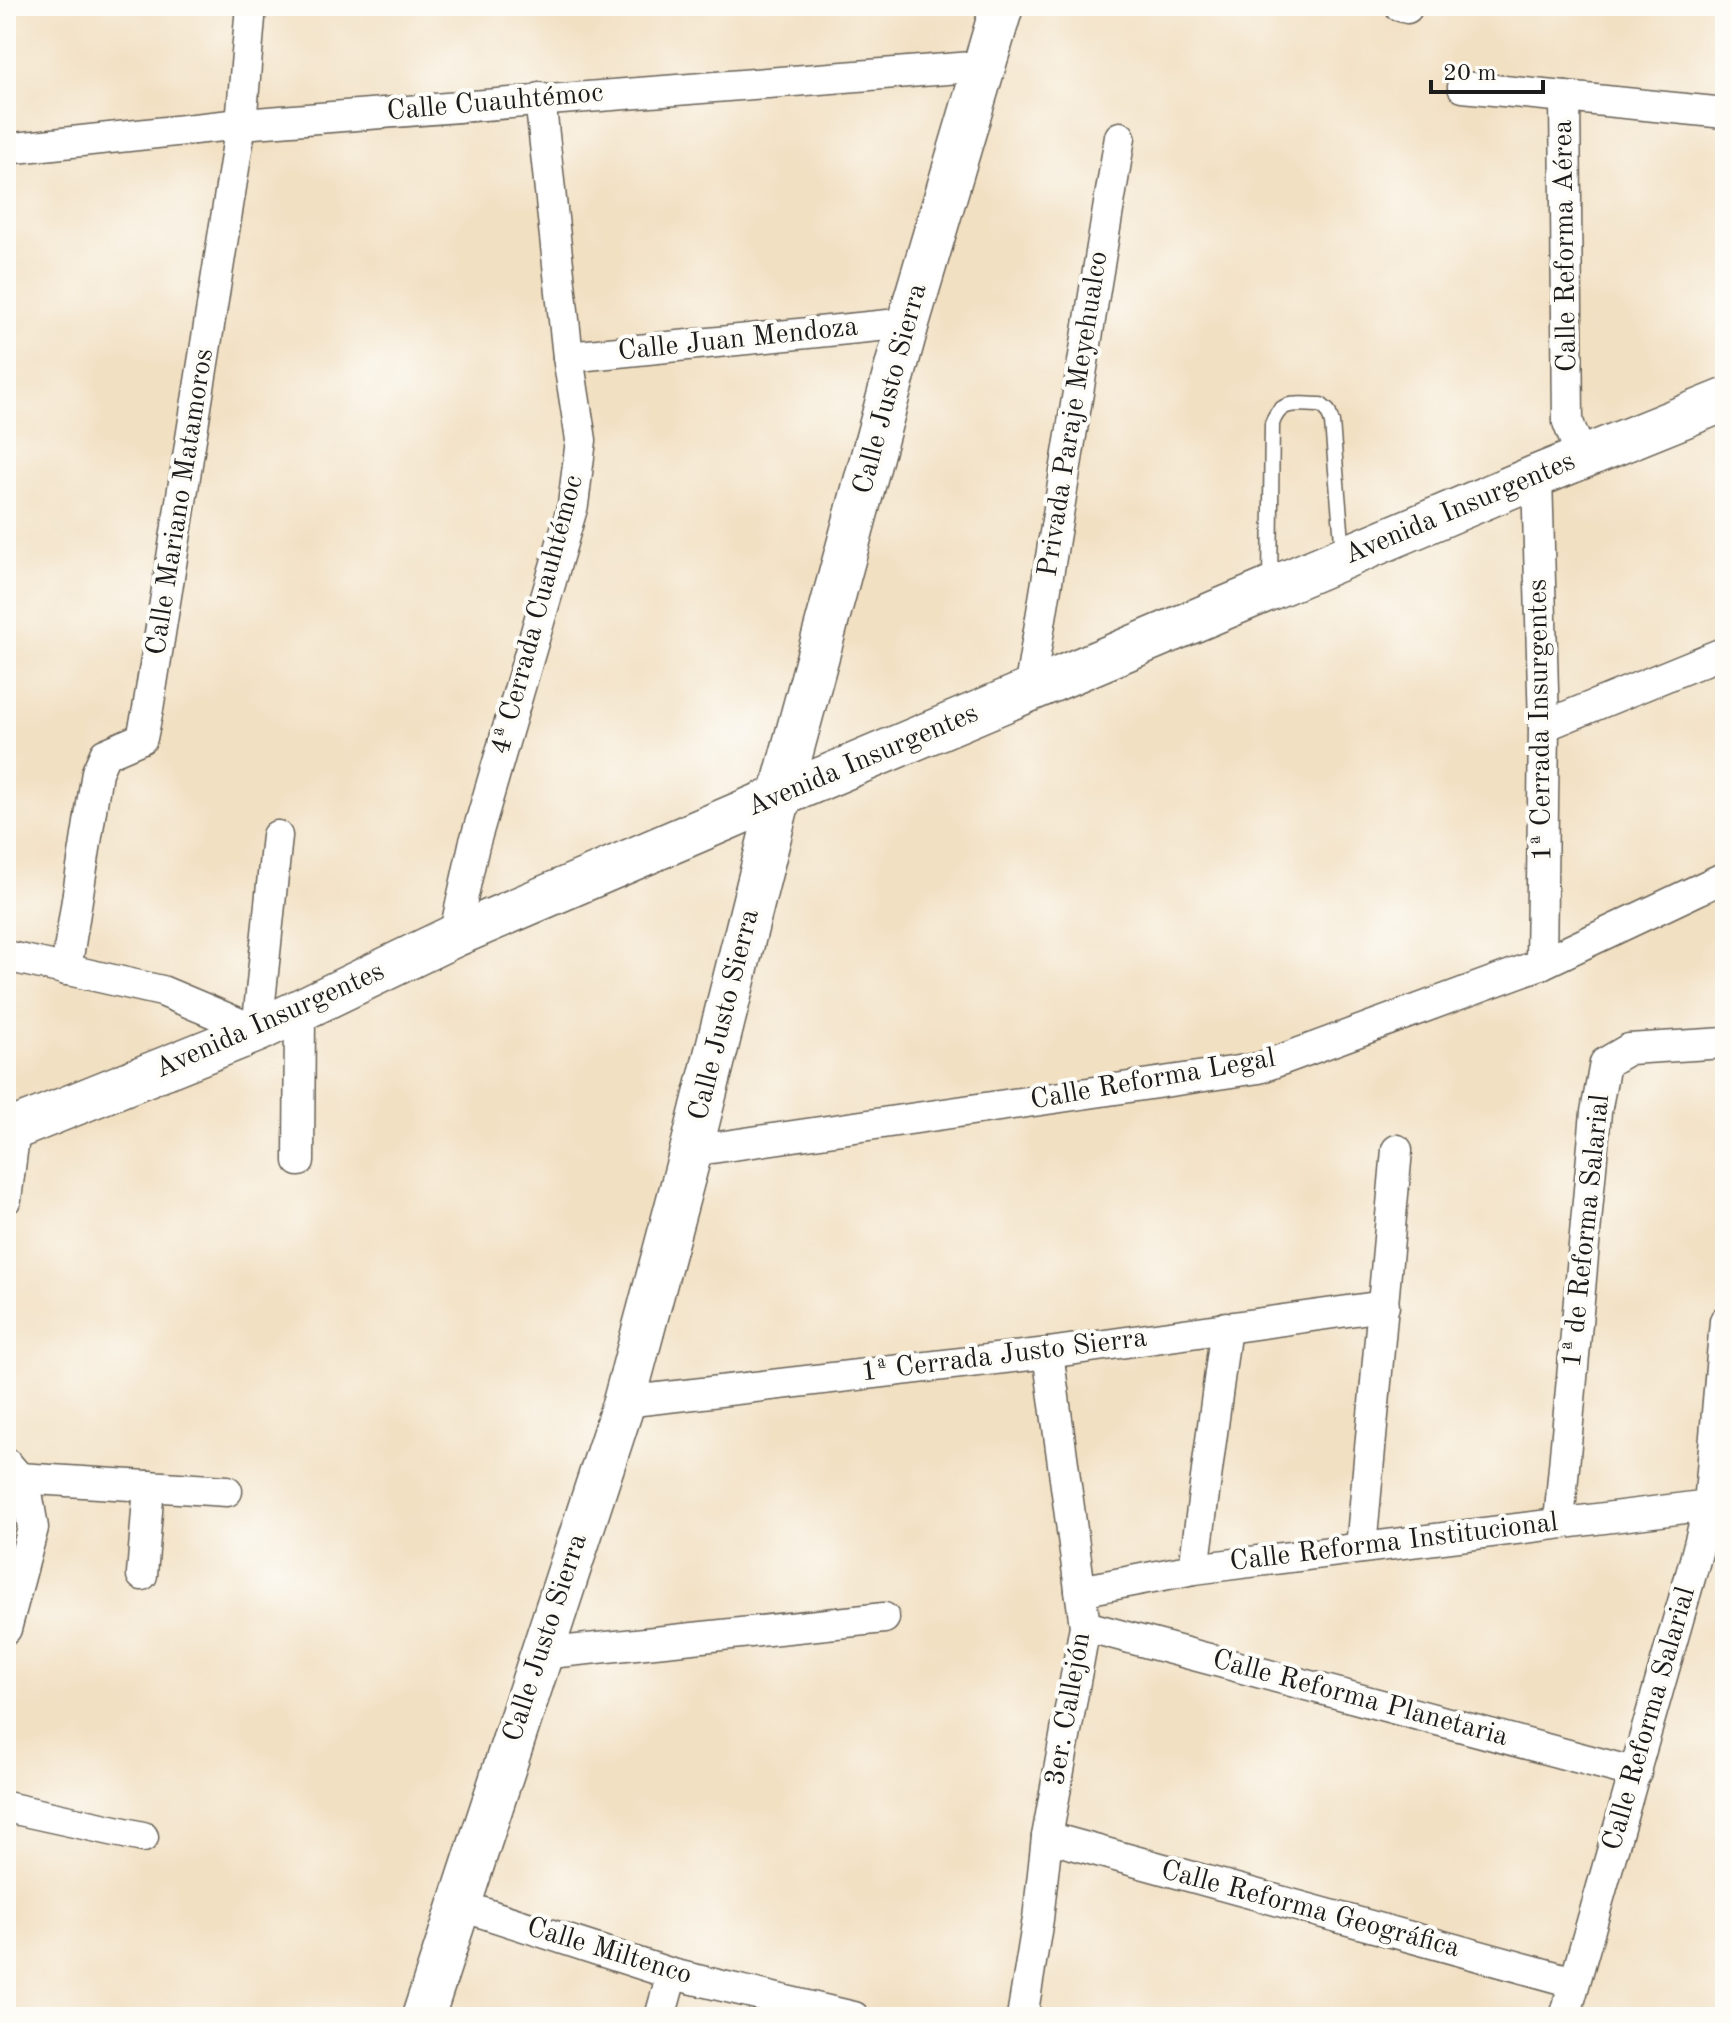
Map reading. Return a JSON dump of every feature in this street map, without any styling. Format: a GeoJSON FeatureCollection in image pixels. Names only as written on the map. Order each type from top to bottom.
{"type":"FeatureCollection","features":[{"type":"Feature","properties":{"kind":"street","name":"Calle Mariano Matamoros"},"geometry":{"type":"LineString","coordinates":[[66,970],[97,772],[105,754],[142,738],[145,724],[241,124],[251,6]]}},
{"type":"Feature","properties":{"kind":"street","name":"Calle Justo Sierra"},"geometry":{"type":"LineString","coordinates":[[423,2017],[624,1402],[780,796],[908,323],[1002,6]]}},
{"type":"Feature","properties":{"kind":"street","name":"Calle Cuauhtémoc"},"geometry":{"type":"LineString","coordinates":[[6,149],[241,124],[540,98],[985,66]]}},
{"type":"Feature","properties":{"kind":"street"},"geometry":{"type":"LineString","coordinates":[[1463,87],[1565,97]]}},
{"type":"Feature","properties":{"kind":"street","name":"Calle Reforma Aérea"},"geometry":{"type":"LineString","coordinates":[[1582,458],[1568,422],[1565,97],[1725,113]]}},
{"type":"Feature","properties":{"kind":"street","name":"4ª Cerrada Cuauhtémoc"},"geometry":{"type":"LineString","coordinates":[[454,936],[474,845],[573,505],[581,440],[568,357],[540,98]]}},
{"type":"Feature","properties":{"kind":"street","name":"Privada Paraje Meyehualco"},"geometry":{"type":"LineString","coordinates":[[1029,691],[1120,137]]}},
{"type":"Feature","properties":{"kind":"street","name":"Calle Juan Mendoza"},"geometry":{"type":"LineString","coordinates":[[568,357],[908,323]]}},
{"type":"Feature","properties":{"kind":"street","name":"Avenida Insurgentes"},"geometry":{"type":"LineString","coordinates":[[10,1131],[257,1031],[454,936],[780,796],[1537,476],[1725,400]]}},
{"type":"Feature","properties":{"kind":"street","name":"1ª Cerrada Insurgentes"},"geometry":{"type":"LineString","coordinates":[[1537,476],[1544,726],[1541,964]]}},
{"type":"Feature","properties":{"kind":"street"},"geometry":{"type":"LineString","coordinates":[[1544,726],[1725,652]]}},
{"type":"Feature","properties":{"kind":"street"},"geometry":{"type":"LineString","coordinates":[[6,956],[162,991],[257,1031],[277,836]]}},
{"type":"Feature","properties":{"kind":"street","name":"Calle Reforma Legal"},"geometry":{"type":"LineString","coordinates":[[691,1151],[1259,1068],[1541,964],[1725,877]]}},
{"type":"Feature","properties":{"kind":"street"},"geometry":{"type":"LineString","coordinates":[[299,1161],[300,1012]]}},
{"type":"Feature","properties":{"kind":"street","name":"1ª de Reforma Salarial"},"geometry":{"type":"LineString","coordinates":[[1559,1522],[1596,1112],[1605,1063],[1629,1049],[1725,1043]]}},
{"type":"Feature","properties":{"kind":"street"},"geometry":{"type":"LineString","coordinates":[[6,1199],[10,1131]]}},
{"type":"Feature","properties":{"kind":"street"},"geometry":{"type":"LineString","coordinates":[[1361,1548],[1397,1150]]}},
{"type":"Feature","properties":{"kind":"street","name":"1ª Cerrada Justo Sierra"},"geometry":{"type":"LineString","coordinates":[[624,1402],[1048,1353],[1384,1306]]}},
{"type":"Feature","properties":{"kind":"street","name":"Calle Reforma Salarial"},"geometry":{"type":"LineString","coordinates":[[1565,2017],[1709,1505],[1725,1321]]}},
{"type":"Feature","properties":{"kind":"street"},"geometry":{"type":"LineString","coordinates":[[1194,1569],[1226,1327]]}},
{"type":"Feature","properties":{"kind":"street","name":"3er. Callejón"},"geometry":{"type":"LineString","coordinates":[[1022,2017],[1047,1837],[1085,1626],[1048,1353]]}},
{"type":"Feature","properties":{"kind":"street"},"geometry":{"type":"LineString","coordinates":[[13,1471],[227,1491]]}},
{"type":"Feature","properties":{"kind":"street"},"geometry":{"type":"LineString","coordinates":[[6,1629],[33,1528],[28,1498],[13,1471]]}},
{"type":"Feature","properties":{"kind":"street"},"geometry":{"type":"LineString","coordinates":[[142,1575],[149,1486]]}},
{"type":"Feature","properties":{"kind":"street","name":"Calle Reforma Institucional"},"geometry":{"type":"LineString","coordinates":[[1080,1591],[1194,1569],[1709,1505]]}},
{"type":"Feature","properties":{"kind":"street"},"geometry":{"type":"LineString","coordinates":[[540,1654],[884,1618]]}},
{"type":"Feature","properties":{"kind":"street","name":"Calle Reforma Planetaria"},"geometry":{"type":"LineString","coordinates":[[1085,1626],[1636,1773]]}},
{"type":"Feature","properties":{"kind":"street"},"geometry":{"type":"LineString","coordinates":[[6,1807],[143,1837]]}},
{"type":"Feature","properties":{"kind":"street","name":"Calle Reforma Geográfica"},"geometry":{"type":"LineString","coordinates":[[1047,1837],[1574,1982]]}},
{"type":"Feature","properties":{"kind":"street","name":"Calle Miltenco"},"geometry":{"type":"LineString","coordinates":[[459,1905],[672,1974],[848,2016]]}},
{"type":"Feature","properties":{"kind":"street"},"geometry":{"type":"LineString","coordinates":[[660,2017],[672,1974]]}},
{"type":"Feature","properties":{"kind":"lane"},"geometry":{"type":"LineString","coordinates":[[1270,590],[1272,424],[1276,412],[1284,405],[1321,405],[1328,411],[1332,423],[1343,558]]}}]}
